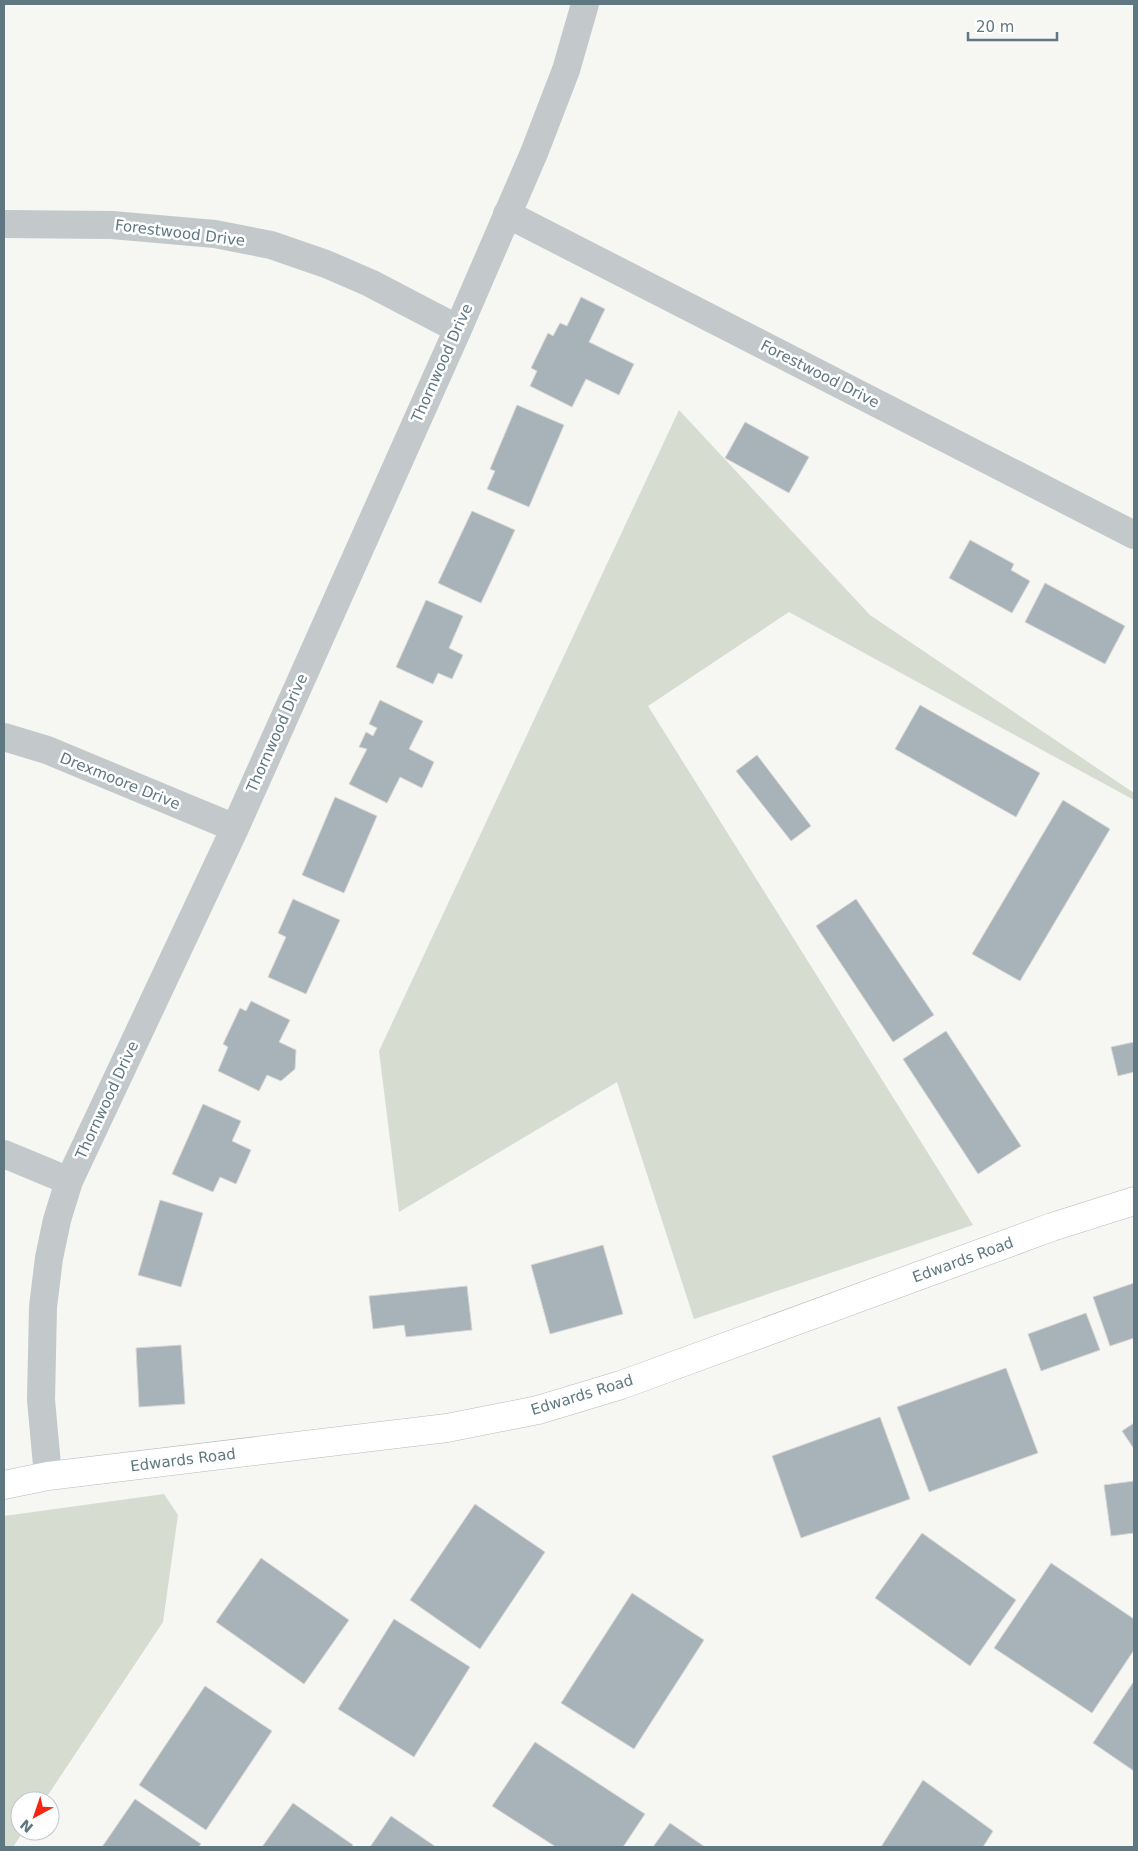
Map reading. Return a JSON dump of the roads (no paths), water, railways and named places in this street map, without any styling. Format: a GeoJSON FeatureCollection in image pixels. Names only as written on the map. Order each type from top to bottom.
{"type":"FeatureCollection","features":[{"type":"Feature","properties":{"kind":"main road","name":"Edwards Road"},"geometry":{"type":"LineString","coordinates":[[4,1485],[48,1476],[447,1428],[538,1410],[621,1385],[1052,1227],[1134,1201]]}},
{"type":"Feature","properties":{"kind":"street","name":"Thornwood Drive"},"geometry":{"type":"LineString","coordinates":[[48,1476],[41,1400],[43,1307],[49,1258],[57,1220],[69,1181],[235,828],[458,328],[534,152],[566,70],[585,4]]}},
{"type":"Feature","properties":{"kind":"street","name":"Forestwood Drive"},"geometry":{"type":"LineString","coordinates":[[506,214],[1134,534]]}},
{"type":"Feature","properties":{"kind":"street","name":"Forestwood Drive"},"geometry":{"type":"LineString","coordinates":[[4,224],[112,225],[215,234],[271,246],[326,264],[352,275],[458,328]]}},
{"type":"Feature","properties":{"kind":"street","name":"Drexmoore Drive"},"geometry":{"type":"LineString","coordinates":[[4,737],[46,750],[235,828]]}},
{"type":"Feature","properties":{"kind":"street"},"geometry":{"type":"LineString","coordinates":[[4,1154],[69,1181]]}}]}
